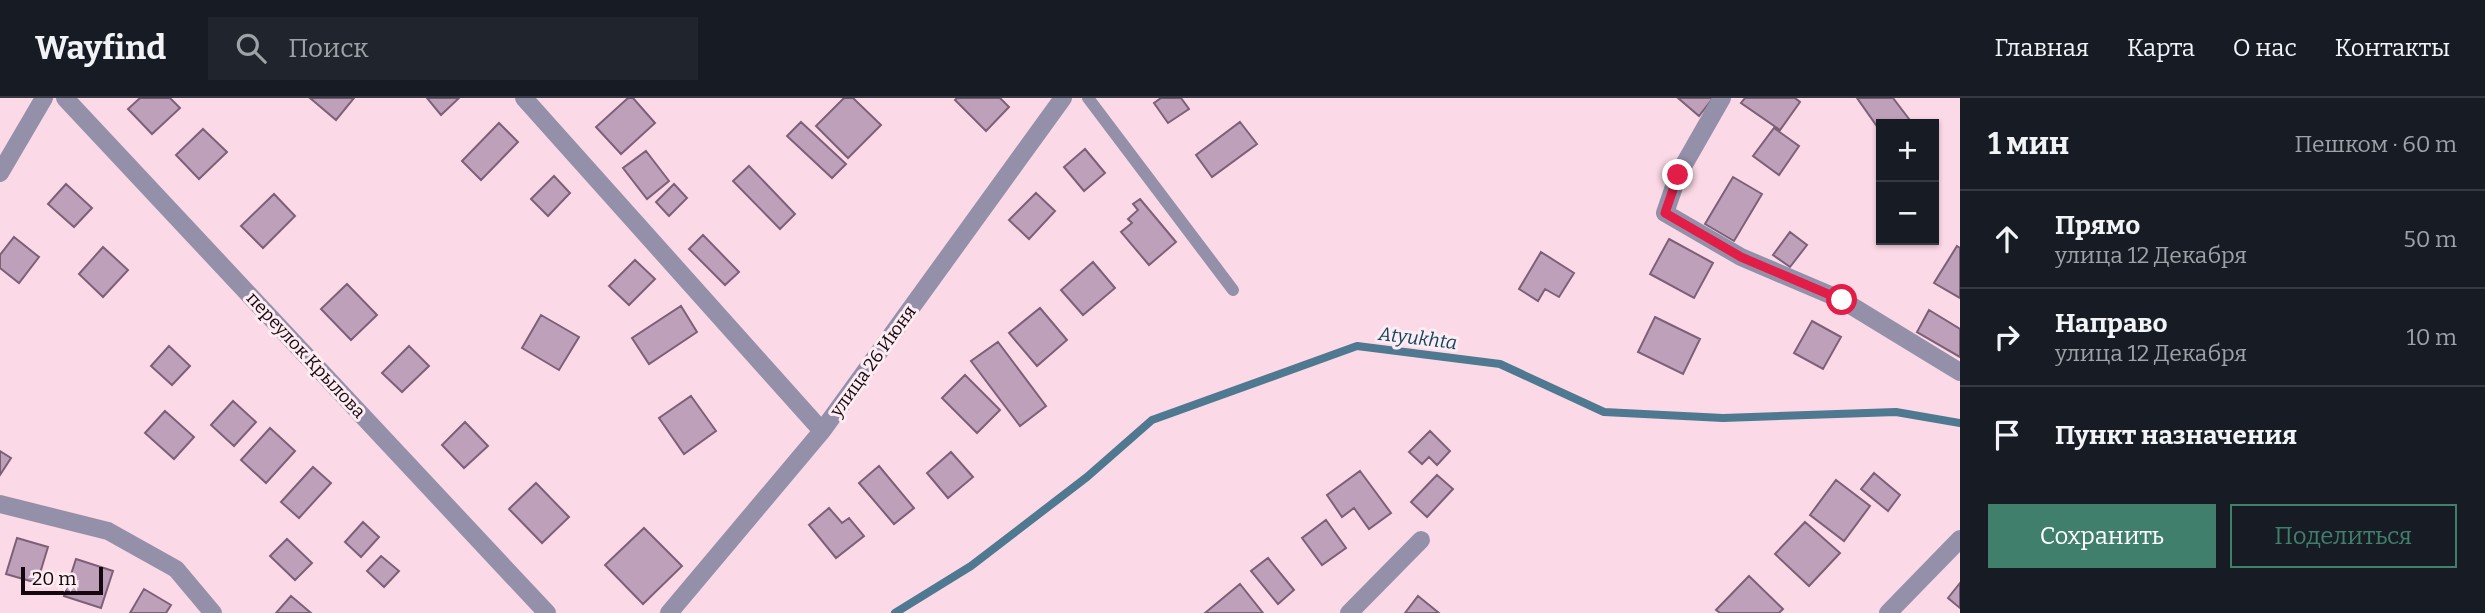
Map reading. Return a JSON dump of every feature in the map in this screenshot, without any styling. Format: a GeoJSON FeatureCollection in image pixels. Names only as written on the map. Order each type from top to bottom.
{"type":"FeatureCollection","features":[{"type":"Feature","properties":{"kind":"street"},"geometry":{"type":"LineString","coordinates":[[0,173],[44,98]]}},
{"type":"Feature","properties":{"kind":"street","name":"переулок Крылова"},"geometry":{"type":"LineString","coordinates":[[65,98],[547,613]]}},
{"type":"Feature","properties":{"kind":"street"},"geometry":{"type":"LineString","coordinates":[[524,98],[822,431]]}},
{"type":"Feature","properties":{"kind":"street","name":"улица 26 Июня"},"geometry":{"type":"LineString","coordinates":[[669,613],[822,431],[1063,98]]}},
{"type":"Feature","properties":{"kind":"street"},"geometry":{"type":"LineString","coordinates":[[1722,98],[1678,175],[1665,213],[1741,257],[1842,300],[1960,372]]}},
{"type":"Feature","properties":{"kind":"street"},"geometry":{"type":"LineString","coordinates":[[0,505],[108,531],[176,569],[207,611]]}},
{"type":"Feature","properties":{"kind":"street"},"geometry":{"type":"LineString","coordinates":[[1349,613],[1421,540]]}},
{"type":"Feature","properties":{"kind":"street"},"geometry":{"type":"LineString","coordinates":[[1888,613],[1960,540]]}},
{"type":"Feature","properties":{"kind":"lane"},"geometry":{"type":"LineString","coordinates":[[1088,98],[1233,290]]}},
{"type":"Feature","properties":{"kind":"building"},"geometry":{"type":"Polygon","coordinates":[[[140,98],[170,98],[180,108],[152,134],[128,109],[140,98]]]}},
{"type":"Feature","properties":{"kind":"building"},"geometry":{"type":"Polygon","coordinates":[[[310,98],[354,98],[336,120],[310,98]]]}},
{"type":"Feature","properties":{"kind":"building"},"geometry":{"type":"Polygon","coordinates":[[[427,98],[459,98],[441,115],[427,98]]]}},
{"type":"Feature","properties":{"kind":"building"},"geometry":{"type":"Polygon","coordinates":[[[628,98],[633,98],[655,123],[621,154],[596,127],[628,98]]]}},
{"type":"Feature","properties":{"kind":"building"},"geometry":{"type":"Polygon","coordinates":[[[844,98],[853,98],[881,125],[848,158],[816,126],[844,98]]]}},
{"type":"Feature","properties":{"kind":"building"},"geometry":{"type":"Polygon","coordinates":[[[1000,98],[1009,107],[986,131],[955,100],[1000,98]]]}},
{"type":"Feature","properties":{"kind":"building"},"geometry":{"type":"Polygon","coordinates":[[[1161,98],[1181,98],[1189,109],[1168,123],[1154,103],[1161,98]]]}},
{"type":"Feature","properties":{"kind":"building"},"geometry":{"type":"Polygon","coordinates":[[[1678,98],[1713,98],[1699,116],[1678,98]]]}},
{"type":"Feature","properties":{"kind":"building"},"geometry":{"type":"Polygon","coordinates":[[[1745,98],[1795,98],[1800,102],[1780,130],[1741,103],[1745,98]]]}},
{"type":"Feature","properties":{"kind":"building"},"geometry":{"type":"Polygon","coordinates":[[[1857,98],[1893,98],[1909,119],[1876,119],[1876,125],[1857,98]]]}},
{"type":"Feature","properties":{"kind":"building"},"geometry":{"type":"Polygon","coordinates":[[[801,122],[846,164],[832,178],[787,136],[801,122]]]}},
{"type":"Feature","properties":{"kind":"building"},"geometry":{"type":"Polygon","coordinates":[[[1240,122],[1257,144],[1212,177],[1196,155],[1240,122]]]}},
{"type":"Feature","properties":{"kind":"building"},"geometry":{"type":"Polygon","coordinates":[[[499,123],[518,142],[481,180],[462,161],[499,123]]]}},
{"type":"Feature","properties":{"kind":"building"},"geometry":{"type":"Polygon","coordinates":[[[1774,128],[1799,146],[1779,175],[1753,156],[1774,128]]]}},
{"type":"Feature","properties":{"kind":"building"},"geometry":{"type":"Polygon","coordinates":[[[203,129],[227,152],[199,179],[176,155],[203,129]]]}},
{"type":"Feature","properties":{"kind":"building"},"geometry":{"type":"Polygon","coordinates":[[[1085,149],[1105,173],[1084,191],[1064,167],[1085,149]]]}},
{"type":"Feature","properties":{"kind":"building"},"geometry":{"type":"Polygon","coordinates":[[[646,151],[669,181],[647,199],[623,168],[646,151]]]}},
{"type":"Feature","properties":{"kind":"building"},"geometry":{"type":"Polygon","coordinates":[[[749,166],[795,214],[780,229],[733,181],[749,166]]]}},
{"type":"Feature","properties":{"kind":"building"},"geometry":{"type":"Polygon","coordinates":[[[554,176],[570,193],[548,216],[531,199],[554,176]]]}},
{"type":"Feature","properties":{"kind":"building"},"geometry":{"type":"Polygon","coordinates":[[[1733,177],[1762,194],[1734,241],[1705,224],[1733,177]]]}},
{"type":"Feature","properties":{"kind":"building"},"geometry":{"type":"Polygon","coordinates":[[[66,184],[92,208],[74,227],[48,204],[66,184]]]}},
{"type":"Feature","properties":{"kind":"building"},"geometry":{"type":"Polygon","coordinates":[[[674,184],[687,198],[669,216],[656,202],[674,184]]]}},
{"type":"Feature","properties":{"kind":"building"},"geometry":{"type":"Polygon","coordinates":[[[1036,193],[1055,211],[1029,239],[1009,220],[1036,193]]]}},
{"type":"Feature","properties":{"kind":"building"},"geometry":{"type":"Polygon","coordinates":[[[274,194],[295,216],[263,248],[241,226],[274,194]]]}},
{"type":"Feature","properties":{"kind":"building"},"geometry":{"type":"Polygon","coordinates":[[[1140,199],[1176,242],[1149,265],[1121,232],[1132,223],[1128,219],[1138,210],[1133,204],[1140,199]]]}},
{"type":"Feature","properties":{"kind":"building"},"geometry":{"type":"Polygon","coordinates":[[[1790,232],[1807,245],[1790,267],[1773,255],[1790,232]]]}},
{"type":"Feature","properties":{"kind":"building"},"geometry":{"type":"Polygon","coordinates":[[[703,235],[739,272],[725,285],[689,249],[703,235]]]}},
{"type":"Feature","properties":{"kind":"building"},"geometry":{"type":"Polygon","coordinates":[[[14,237],[39,257],[19,283],[0,268],[0,255],[14,237]]]}},
{"type":"Feature","properties":{"kind":"building"},"geometry":{"type":"Polygon","coordinates":[[[1669,239],[1713,263],[1694,298],[1650,274],[1669,239]]]}},
{"type":"Feature","properties":{"kind":"building"},"geometry":{"type":"Polygon","coordinates":[[[1957,246],[1960,248],[1960,298],[1934,283],[1957,246]]]}},
{"type":"Feature","properties":{"kind":"building"},"geometry":{"type":"Polygon","coordinates":[[[103,247],[128,270],[103,297],[79,274],[103,247]]]}},
{"type":"Feature","properties":{"kind":"building"},"geometry":{"type":"Polygon","coordinates":[[[1541,252],[1574,273],[1559,297],[1545,289],[1538,301],[1519,289],[1541,252]]]}},
{"type":"Feature","properties":{"kind":"building"},"geometry":{"type":"Polygon","coordinates":[[[635,260],[655,279],[629,305],[609,286],[635,260]]]}},
{"type":"Feature","properties":{"kind":"building"},"geometry":{"type":"Polygon","coordinates":[[[1093,262],[1115,288],[1083,315],[1061,290],[1093,262]]]}},
{"type":"Feature","properties":{"kind":"building"},"geometry":{"type":"Polygon","coordinates":[[[347,284],[377,315],[351,340],[321,309],[347,284]]]}},
{"type":"Feature","properties":{"kind":"building"},"geometry":{"type":"Polygon","coordinates":[[[681,306],[697,332],[649,364],[632,338],[681,306]]]}},
{"type":"Feature","properties":{"kind":"building"},"geometry":{"type":"Polygon","coordinates":[[[1040,308],[1067,340],[1037,366],[1009,333],[1040,308]]]}},
{"type":"Feature","properties":{"kind":"building"},"geometry":{"type":"Polygon","coordinates":[[[1929,310],[1960,329],[1960,357],[1917,332],[1929,310]]]}},
{"type":"Feature","properties":{"kind":"building"},"geometry":{"type":"Polygon","coordinates":[[[541,315],[579,337],[559,370],[522,348],[541,315]]]}},
{"type":"Feature","properties":{"kind":"building"},"geometry":{"type":"Polygon","coordinates":[[[1655,317],[1700,339],[1683,374],[1638,352],[1655,317]]]}},
{"type":"Feature","properties":{"kind":"building"},"geometry":{"type":"Polygon","coordinates":[[[1812,321],[1841,337],[1823,369],[1794,353],[1812,321]]]}},
{"type":"Feature","properties":{"kind":"building"},"geometry":{"type":"Polygon","coordinates":[[[998,342],[1046,406],[1020,426],[971,361],[998,342]]]}},
{"type":"Feature","properties":{"kind":"building"},"geometry":{"type":"Polygon","coordinates":[[[169,346],[190,366],[172,385],[151,366],[169,346]]]}},
{"type":"Feature","properties":{"kind":"building"},"geometry":{"type":"Polygon","coordinates":[[[409,346],[429,366],[402,392],[382,373],[409,346]]]}},
{"type":"Feature","properties":{"kind":"building"},"geometry":{"type":"Polygon","coordinates":[[[965,375],[1000,410],[977,433],[942,398],[965,375]]]}},
{"type":"Feature","properties":{"kind":"building"},"geometry":{"type":"Polygon","coordinates":[[[691,396],[716,431],[684,454],[659,418],[691,396]]]}},
{"type":"Feature","properties":{"kind":"building"},"geometry":{"type":"Polygon","coordinates":[[[233,401],[256,422],[234,446],[211,425],[233,401]]]}},
{"type":"Feature","properties":{"kind":"building"},"geometry":{"type":"Polygon","coordinates":[[[165,411],[194,437],[174,459],[145,433],[165,411]]]}},
{"type":"Feature","properties":{"kind":"building"},"geometry":{"type":"Polygon","coordinates":[[[465,422],[488,446],[464,468],[442,445],[465,422]]]}},
{"type":"Feature","properties":{"kind":"building"},"geometry":{"type":"Polygon","coordinates":[[[270,428],[295,451],[266,483],[241,460],[270,428]]]}},
{"type":"Feature","properties":{"kind":"building"},"geometry":{"type":"Polygon","coordinates":[[[1430,431],[1450,451],[1437,465],[1429,457],[1422,464],[1409,452],[1430,431]]]}},
{"type":"Feature","properties":{"kind":"building"},"geometry":{"type":"Polygon","coordinates":[[[0,451],[11,458],[0,475],[0,451]]]}},
{"type":"Feature","properties":{"kind":"building"},"geometry":{"type":"Polygon","coordinates":[[[951,452],[973,477],[948,498],[927,473],[951,452]]]}},
{"type":"Feature","properties":{"kind":"building"},"geometry":{"type":"Polygon","coordinates":[[[879,466],[914,508],[894,524],[859,483],[879,466]]]}},
{"type":"Feature","properties":{"kind":"building"},"geometry":{"type":"Polygon","coordinates":[[[313,467],[331,483],[299,518],[281,502],[313,467]]]}},
{"type":"Feature","properties":{"kind":"building"},"geometry":{"type":"Polygon","coordinates":[[[1360,471],[1391,513],[1369,529],[1354,508],[1342,517],[1327,495],[1360,471]]]}},
{"type":"Feature","properties":{"kind":"building"},"geometry":{"type":"Polygon","coordinates":[[[1874,473],[1900,495],[1888,511],[1861,489],[1874,473]]]}},
{"type":"Feature","properties":{"kind":"building"},"geometry":{"type":"Polygon","coordinates":[[[1437,475],[1453,489],[1427,517],[1411,502],[1437,475]]]}},
{"type":"Feature","properties":{"kind":"building"},"geometry":{"type":"Polygon","coordinates":[[[1836,480],[1870,506],[1844,541],[1810,515],[1836,480]]]}},
{"type":"Feature","properties":{"kind":"building"},"geometry":{"type":"Polygon","coordinates":[[[536,483],[569,517],[542,543],[509,509],[536,483]]]}},
{"type":"Feature","properties":{"kind":"building"},"geometry":{"type":"Polygon","coordinates":[[[829,508],[842,523],[849,518],[864,536],[836,558],[809,525],[829,508]]]}},
{"type":"Feature","properties":{"kind":"building"},"geometry":{"type":"Polygon","coordinates":[[[1326,520],[1346,548],[1322,565],[1302,538],[1326,520]]]}},
{"type":"Feature","properties":{"kind":"building"},"geometry":{"type":"Polygon","coordinates":[[[363,522],[379,537],[361,557],[345,542],[363,522]]]}},
{"type":"Feature","properties":{"kind":"building"},"geometry":{"type":"Polygon","coordinates":[[[1805,522],[1840,553],[1809,586],[1775,554],[1805,522]]]}},
{"type":"Feature","properties":{"kind":"building"},"geometry":{"type":"Polygon","coordinates":[[[644,528],[682,566],[643,604],[605,565],[644,528]]]}},
{"type":"Feature","properties":{"kind":"building"},"geometry":{"type":"Polygon","coordinates":[[[17,538],[48,547],[37,583],[6,574],[17,538]]]}},
{"type":"Feature","properties":{"kind":"building"},"geometry":{"type":"Polygon","coordinates":[[[287,539],[312,563],[295,580],[270,556],[287,539]]]}},
{"type":"Feature","properties":{"kind":"building"},"geometry":{"type":"Polygon","coordinates":[[[381,556],[399,571],[384,587],[367,571],[381,556]]]}},
{"type":"Feature","properties":{"kind":"building"},"geometry":{"type":"Polygon","coordinates":[[[1268,558],[1294,590],[1278,604],[1251,571],[1268,558]]]}},
{"type":"Feature","properties":{"kind":"building"},"geometry":{"type":"Polygon","coordinates":[[[76,559],[113,571],[101,608],[64,596],[76,559]]]}},
{"type":"Feature","properties":{"kind":"building"},"geometry":{"type":"Polygon","coordinates":[[[1749,576],[1783,609],[1779,613],[1720,613],[1716,610],[1749,576]]]}},
{"type":"Feature","properties":{"kind":"building"},"geometry":{"type":"Polygon","coordinates":[[[1960,583],[1960,608],[1948,598],[1960,583]]]}},
{"type":"Feature","properties":{"kind":"building"},"geometry":{"type":"Polygon","coordinates":[[[1240,584],[1263,613],[1205,613],[1240,584]]]}},
{"type":"Feature","properties":{"kind":"building"},"geometry":{"type":"Polygon","coordinates":[[[144,589],[171,605],[166,613],[130,613],[144,589]]]}},
{"type":"Feature","properties":{"kind":"building"},"geometry":{"type":"Polygon","coordinates":[[[291,596],[311,613],[276,613],[291,596]]]}},
{"type":"Feature","properties":{"kind":"building"},"geometry":{"type":"Polygon","coordinates":[[[1418,596],[1439,613],[1405,613],[1418,596]]]}},
{"type":"Feature","properties":{"kind":"waterway","name":"Atyukhta"},"geometry":{"type":"LineString","coordinates":[[895,613],[971,566],[1087,477],[1152,420],[1357,346],[1500,364],[1604,412],[1723,418],[1896,412],[1960,423]]}},
{"type":"Feature","properties":{"kind":"route"},"geometry":{"type":"LineString","coordinates":[[1678,175],[1665,213],[1741,257],[1842,300]]}}]}
